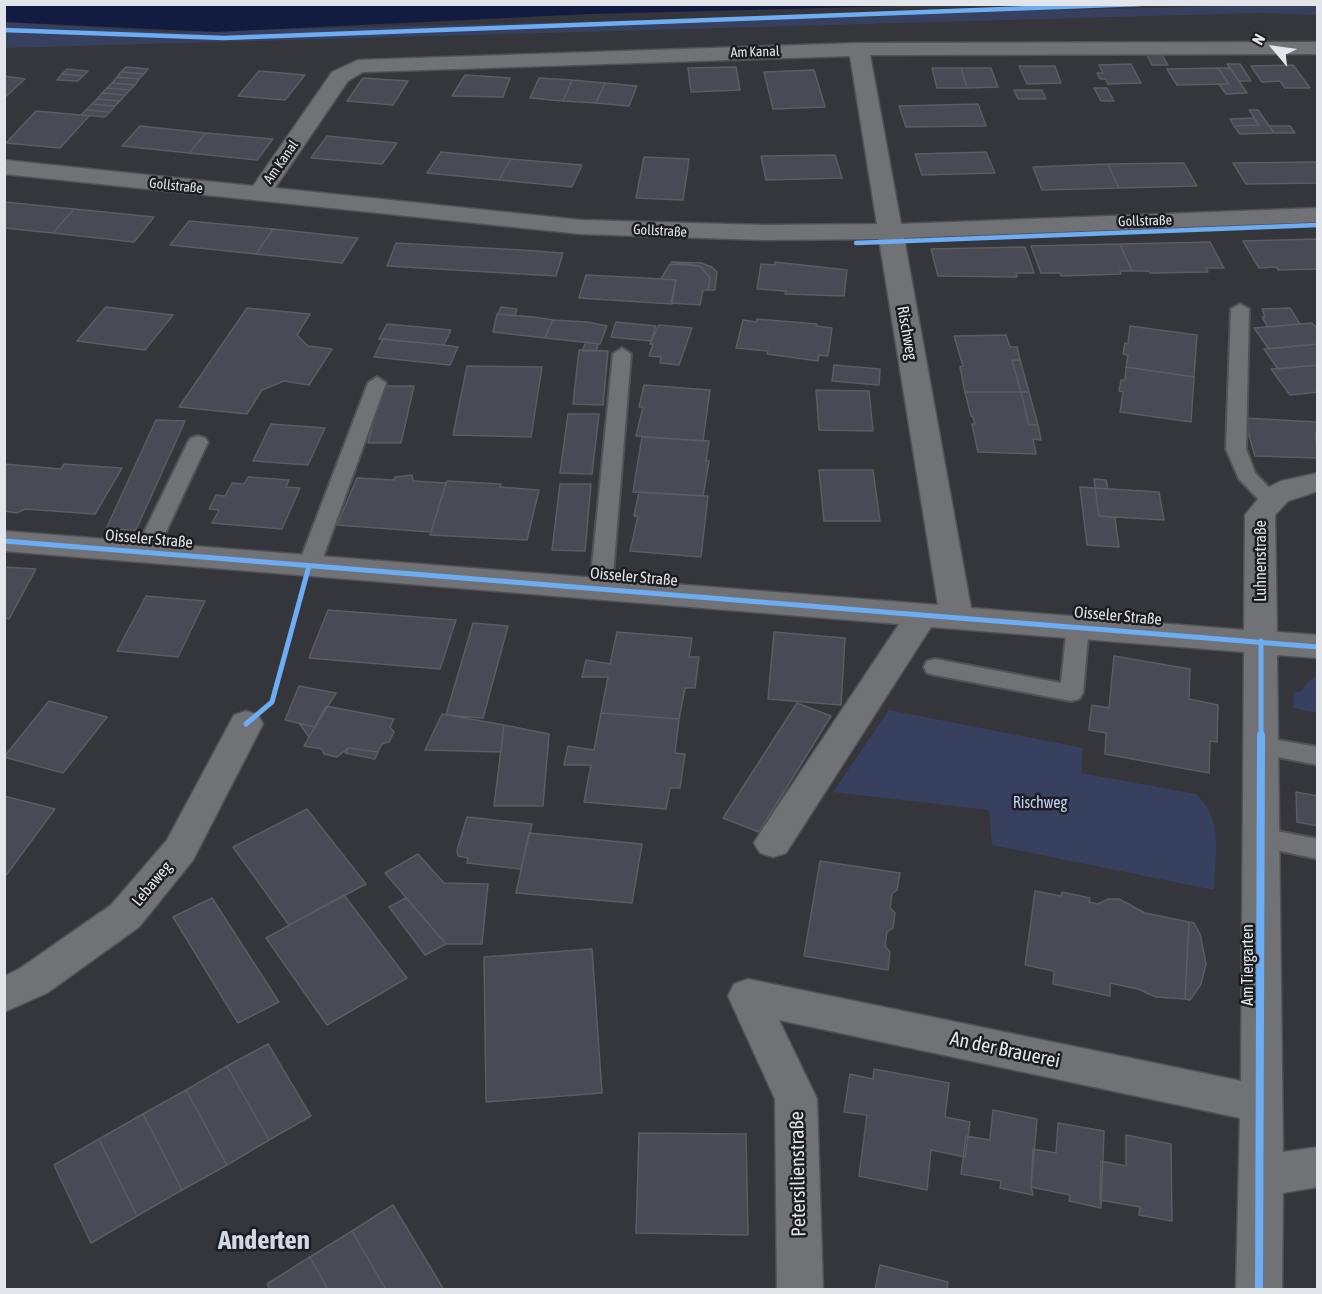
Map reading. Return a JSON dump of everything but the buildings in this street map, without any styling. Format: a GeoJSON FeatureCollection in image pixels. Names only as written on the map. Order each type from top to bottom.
{"type":"FeatureCollection","features":[{"type":"Feature","properties":{"kind":"street","name":"Am Kanal"},"geometry":{"type":"LineString","coordinates":[[258,195],[340,77],[358,66],[859,49],[1317,48]]}},
{"type":"Feature","properties":{"kind":"street","name":"Rischweg"},"geometry":{"type":"LineString","coordinates":[[859,49],[889,230],[939,616]]}},
{"type":"Feature","properties":{"kind":"street","name":"Gollstraße"},"geometry":{"type":"LineString","coordinates":[[4,167],[581,227],[664,232],[741,234],[1317,215]]}},
{"type":"Feature","properties":{"kind":"street","name":"Luhnenstraße"},"geometry":{"type":"LineString","coordinates":[[1261,641],[1260,515],[1269,498],[1290,488],[1317,482]]}},
{"type":"Feature","properties":{"kind":"street","name":"Oisseler Straße"},"geometry":{"type":"LineString","coordinates":[[4,541],[601,587],[1317,647]]}},
{"type":"Feature","properties":{"kind":"street"},"geometry":{"type":"LineString","coordinates":[[773,843],[939,616]]}},
{"type":"Feature","properties":{"kind":"street","name":"Am Tiergarten"},"geometry":{"type":"LineString","coordinates":[[1259,1290],[1262,1104],[1261,641]]}},
{"type":"Feature","properties":{"kind":"street","name":"Lebaweg"},"geometry":{"type":"LineString","coordinates":[[4,995],[33,981],[125,916],[180,850],[246,724]]}},
{"type":"Feature","properties":{"kind":"street","name":"An der Brauerei"},"geometry":{"type":"LineString","coordinates":[[748,996],[1262,1104]]}},
{"type":"Feature","properties":{"kind":"street","name":"Petersilienstraße"},"geometry":{"type":"LineString","coordinates":[[748,996],[796,1099],[801,1290]]}},
{"type":"Feature","properties":{"kind":"street"},"geometry":{"type":"LineString","coordinates":[[1261,1176],[1317,1167]]}},
{"type":"Feature","properties":{"kind":"lane"},"geometry":{"type":"LineString","coordinates":[[1240,309],[1236,449],[1246,475],[1269,498]]}},
{"type":"Feature","properties":{"kind":"lane"},"geometry":{"type":"LineString","coordinates":[[601,587],[622,354]]}},
{"type":"Feature","properties":{"kind":"lane"},"geometry":{"type":"LineString","coordinates":[[309,566],[376,383]]}},
{"type":"Feature","properties":{"kind":"lane"},"geometry":{"type":"LineString","coordinates":[[145,553],[198,442]]}},
{"type":"Feature","properties":{"kind":"lane"},"geometry":{"type":"LineString","coordinates":[[935,667],[1071,693],[1078,626]]}},
{"type":"Feature","properties":{"kind":"lane"},"geometry":{"type":"LineString","coordinates":[[1260,747],[1317,756]]}},
{"type":"Feature","properties":{"kind":"lane"},"geometry":{"type":"LineString","coordinates":[[1261,838],[1317,849]]}},
{"type":"Feature","properties":{"kind":"green space"},"geometry":{"type":"Polygon","coordinates":[[[1318,5],[1317,15],[1259,13],[5,48],[4,22],[167,32],[1318,5]]]}},
{"type":"Feature","properties":{"kind":"green space"},"geometry":{"type":"Polygon","coordinates":[[[1317,676],[1317,713],[1293,708],[1294,692],[1300,692],[1310,680],[1317,676]]]}},
{"type":"Feature","properties":{"kind":"green space","name":"Rischweg"},"geometry":{"type":"Polygon","coordinates":[[[889,710],[1083,748],[1081,773],[1196,794],[1211,815],[1214,827],[1216,851],[1214,890],[992,845],[989,810],[833,792],[889,710]]]}},
{"type":"Feature","properties":{"kind":"shaded area"},"geometry":{"type":"Polygon","coordinates":[[[4,5],[942,5],[590,14],[216,32],[5,22],[4,5]]]}},
{"type":"Feature","properties":{"kind":"cycle path"},"geometry":{"type":"LineString","coordinates":[[4,30],[224,38],[1140,4]]}},
{"type":"Feature","properties":{"kind":"cycle path"},"geometry":{"type":"LineString","coordinates":[[856,243],[1318,225]]}},
{"type":"Feature","properties":{"kind":"cycle path"},"geometry":{"type":"LineString","coordinates":[[4,541],[1318,647]]}},
{"type":"Feature","properties":{"kind":"cycle path"},"geometry":{"type":"LineString","coordinates":[[246,724],[272,702],[309,566]]}},
{"type":"Feature","properties":{"kind":"cycle path"},"geometry":{"type":"LineString","coordinates":[[1259,1290],[1261,641]]}},
{"type":"Feature","properties":{"kind":"district","name":"Anderten"},"geometry":{"type":"Point","coordinates":[264,1240]}}]}
